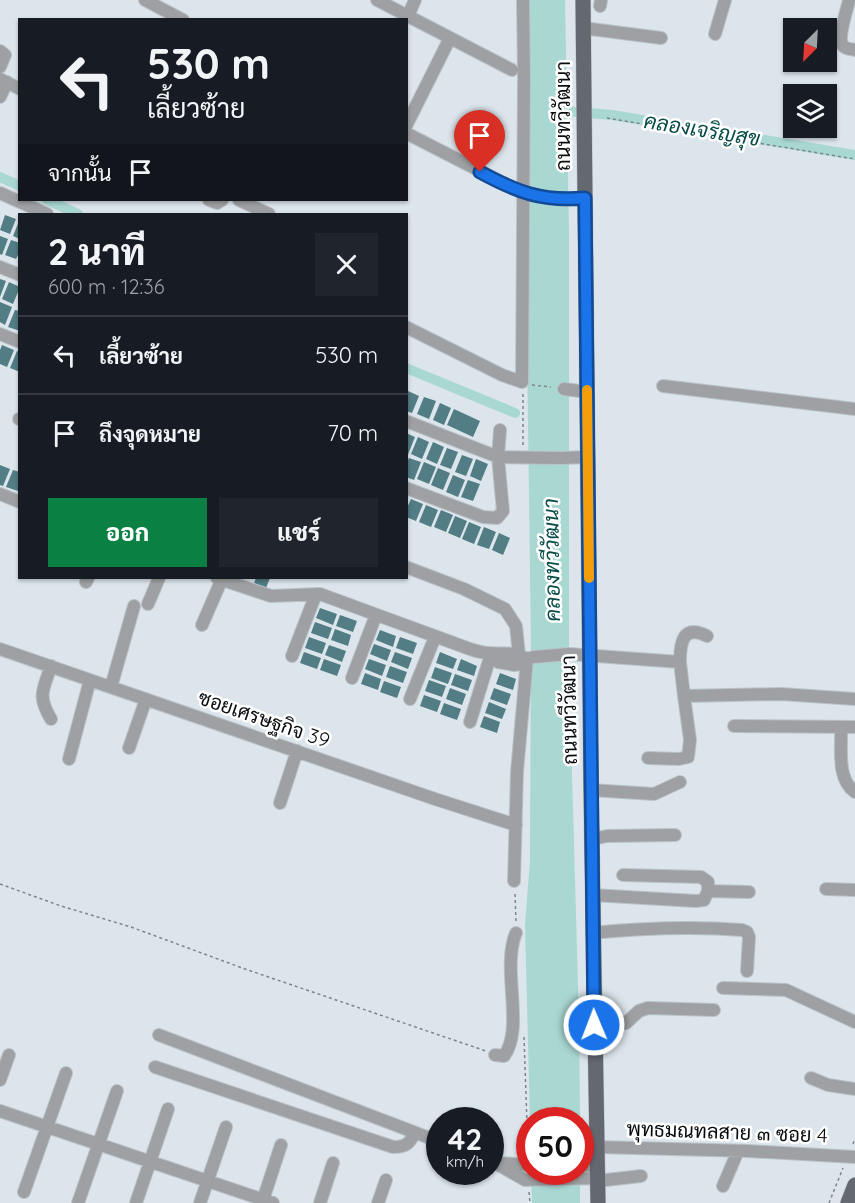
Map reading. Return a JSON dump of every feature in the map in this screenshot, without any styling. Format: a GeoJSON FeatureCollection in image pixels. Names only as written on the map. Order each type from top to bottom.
{"type":"FeatureCollection","features":[{"type":"Feature","properties":{"kind":"main road","name":"ถนนทวีวัฒนา"},"geometry":{"type":"LineString","coordinates":[[583,0],[593,839],[592,933],[597,1147],[594,1158]]}},
{"type":"Feature","properties":{"kind":"main road","name":"ถนนทวีวัฒนา"},"geometry":{"type":"LineString","coordinates":[[593,1185],[597,1203]]}},
{"type":"Feature","properties":{"kind":"main road"},"geometry":{"type":"LineString","coordinates":[[848,1203],[855,1185]]}},
{"type":"Feature","properties":{"kind":"street"},"geometry":{"type":"LineString","coordinates":[[145,0],[179,18]]}},
{"type":"Feature","properties":{"kind":"street"},"geometry":{"type":"LineString","coordinates":[[377,0],[512,70]]}},
{"type":"Feature","properties":{"kind":"street"},"geometry":{"type":"LineString","coordinates":[[408,16],[415,0]]}},
{"type":"Feature","properties":{"kind":"street"},"geometry":{"type":"LineString","coordinates":[[408,328],[502,375],[524,383],[523,0]]}},
{"type":"Feature","properties":{"kind":"street"},"geometry":{"type":"LineString","coordinates":[[715,34],[725,0]]}},
{"type":"Feature","properties":{"kind":"street"},"geometry":{"type":"LineString","coordinates":[[849,0],[841,44],[855,50]]}},
{"type":"Feature","properties":{"kind":"street"},"geometry":{"type":"LineString","coordinates":[[584,28],[661,38]]}},
{"type":"Feature","properties":{"kind":"street"},"geometry":{"type":"LineString","coordinates":[[408,122],[450,38]]}},
{"type":"Feature","properties":{"kind":"street"},"geometry":{"type":"LineString","coordinates":[[0,51],[5,55],[0,67]]}},
{"type":"Feature","properties":{"kind":"street"},"geometry":{"type":"LineString","coordinates":[[0,97],[3,81],[18,88]]}},
{"type":"Feature","properties":{"kind":"street"},"geometry":{"type":"LineString","coordinates":[[408,134],[524,194],[564,200],[585,198]]}},
{"type":"Feature","properties":{"kind":"street"},"geometry":{"type":"LineString","coordinates":[[0,193],[45,213]]}},
{"type":"Feature","properties":{"kind":"street"},"geometry":{"type":"LineString","coordinates":[[241,201],[267,213]]}},
{"type":"Feature","properties":{"kind":"street"},"geometry":{"type":"LineString","coordinates":[[0,267],[18,274]]}},
{"type":"Feature","properties":{"kind":"street"},"geometry":{"type":"LineString","coordinates":[[0,334],[18,341]]}},
{"type":"Feature","properties":{"kind":"street"},"geometry":{"type":"LineString","coordinates":[[663,386],[855,409]]}},
{"type":"Feature","properties":{"kind":"street"},"geometry":{"type":"LineString","coordinates":[[564,389],[587,392]]}},
{"type":"Feature","properties":{"kind":"street"},"geometry":{"type":"LineString","coordinates":[[408,422],[498,457],[587,457]]}},
{"type":"Feature","properties":{"kind":"street"},"geometry":{"type":"LineString","coordinates":[[408,489],[483,517],[497,518],[503,511],[498,457],[500,430]]}},
{"type":"Feature","properties":{"kind":"street"},"geometry":{"type":"LineString","coordinates":[[0,494],[18,501]]}},
{"type":"Feature","properties":{"kind":"street"},"geometry":{"type":"LineString","coordinates":[[408,568],[464,589],[505,609],[516,626],[526,657],[517,772],[514,881]]}},
{"type":"Feature","properties":{"kind":"street"},"geometry":{"type":"LineString","coordinates":[[148,604],[159,579]]}},
{"type":"Feature","properties":{"kind":"street"},"geometry":{"type":"LineString","coordinates":[[202,625],[220,579]]}},
{"type":"Feature","properties":{"kind":"street"},"geometry":{"type":"LineString","coordinates":[[223,579],[271,596],[316,594],[336,599],[435,637],[491,654],[502,652],[526,657],[590,655],[680,663]]}},
{"type":"Feature","properties":{"kind":"street"},"geometry":{"type":"LineString","coordinates":[[292,656],[316,594]]}},
{"type":"Feature","properties":{"kind":"street"},"geometry":{"type":"LineString","coordinates":[[111,687],[134,606]]}},
{"type":"Feature","properties":{"kind":"street"},"geometry":{"type":"LineString","coordinates":[[352,678],[376,615]]}},
{"type":"Feature","properties":{"kind":"street"},"geometry":{"type":"LineString","coordinates":[[648,758],[688,757],[690,740],[680,663],[681,647],[686,636],[691,632],[707,636]]}},
{"type":"Feature","properties":{"kind":"street"},"geometry":{"type":"LineString","coordinates":[[410,699],[435,637]]}},
{"type":"Feature","properties":{"kind":"street","name":"ซอยเศรษฐกิจ 39"},"geometry":{"type":"LineString","coordinates":[[0,649],[516,825]]}},
{"type":"Feature","properties":{"kind":"street"},"geometry":{"type":"LineString","coordinates":[[470,722],[491,654]]}},
{"type":"Feature","properties":{"kind":"street"},"geometry":{"type":"LineString","coordinates":[[51,666],[42,699],[43,706],[51,719]]}},
{"type":"Feature","properties":{"kind":"street"},"geometry":{"type":"LineString","coordinates":[[69,759],[90,680]]}},
{"type":"Feature","properties":{"kind":"street"},"geometry":{"type":"LineString","coordinates":[[684,696],[782,694],[855,699]]}},
{"type":"Feature","properties":{"kind":"street"},"geometry":{"type":"LineString","coordinates":[[129,748],[146,699]]}},
{"type":"Feature","properties":{"kind":"street"},"geometry":{"type":"LineString","coordinates":[[734,726],[855,727]]}},
{"type":"Feature","properties":{"kind":"street"},"geometry":{"type":"LineString","coordinates":[[841,727],[843,772],[846,784],[855,792]]}},
{"type":"Feature","properties":{"kind":"street"},"geometry":{"type":"LineString","coordinates":[[280,803],[297,752]]}},
{"type":"Feature","properties":{"kind":"street"},"geometry":{"type":"LineString","coordinates":[[591,790],[654,794],[680,782]]}},
{"type":"Feature","properties":{"kind":"street"},"geometry":{"type":"LineString","coordinates":[[593,839],[607,836],[675,835]]}},
{"type":"Feature","properties":{"kind":"street"},"geometry":{"type":"LineString","coordinates":[[592,895],[696,901],[704,900],[708,891],[708,882],[701,877],[623,876]]}},
{"type":"Feature","properties":{"kind":"street"},"geometry":{"type":"LineString","coordinates":[[826,890],[855,890]]}},
{"type":"Feature","properties":{"kind":"street"},"geometry":{"type":"LineString","coordinates":[[708,891],[749,892]]}},
{"type":"Feature","properties":{"kind":"street"},"geometry":{"type":"LineString","coordinates":[[592,933],[671,927],[742,930],[747,932],[749,937],[747,971]]}},
{"type":"Feature","properties":{"kind":"street"},"geometry":{"type":"LineString","coordinates":[[495,1054],[504,1056],[512,1034],[511,947],[516,933]]}},
{"type":"Feature","properties":{"kind":"street"},"geometry":{"type":"LineString","coordinates":[[723,988],[786,990],[855,1022]]}},
{"type":"Feature","properties":{"kind":"street"},"geometry":{"type":"LineString","coordinates":[[594,1025],[626,1023],[639,1011],[648,1008],[714,1010]]}},
{"type":"Feature","properties":{"kind":"street"},"geometry":{"type":"LineString","coordinates":[[159,1035],[426,1137]]}},
{"type":"Feature","properties":{"kind":"street"},"geometry":{"type":"LineString","coordinates":[[0,1080],[9,1055]]}},
{"type":"Feature","properties":{"kind":"street"},"geometry":{"type":"LineString","coordinates":[[155,1067],[393,1147],[404,1147],[410,1144],[416,1133]]}},
{"type":"Feature","properties":{"kind":"street"},"geometry":{"type":"LineString","coordinates":[[24,1192],[66,1073]]}},
{"type":"Feature","properties":{"kind":"street"},"geometry":{"type":"LineString","coordinates":[[811,1078],[828,1085],[855,1089]]}},
{"type":"Feature","properties":{"kind":"street"},"geometry":{"type":"LineString","coordinates":[[78,1203],[117,1091]]}},
{"type":"Feature","properties":{"kind":"street"},"geometry":{"type":"LineString","coordinates":[[136,1203],[168,1108]]}},
{"type":"Feature","properties":{"kind":"street"},"geometry":{"type":"LineString","coordinates":[[0,1111],[266,1202],[281,1145]]}},
{"type":"Feature","properties":{"kind":"street"},"geometry":{"type":"LineString","coordinates":[[200,1203],[226,1127]]}},
{"type":"Feature","properties":{"kind":"street","name":"พุทธมณทลสาย ๓ ซอย 4"},"geometry":{"type":"LineString","coordinates":[[597,1147],[851,1157]]}},
{"type":"Feature","properties":{"kind":"street"},"geometry":{"type":"LineString","coordinates":[[723,1186],[738,1151]]}},
{"type":"Feature","properties":{"kind":"street"},"geometry":{"type":"LineString","coordinates":[[320,1203],[333,1163]]}},
{"type":"Feature","properties":{"kind":"street"},"geometry":{"type":"LineString","coordinates":[[594,1172],[641,1176]]}},
{"type":"Feature","properties":{"kind":"street"},"geometry":{"type":"LineString","coordinates":[[378,1203],[386,1180]]}},
{"type":"Feature","properties":{"kind":"path"},"geometry":{"type":"LineString","coordinates":[[607,118],[855,159]]}},
{"type":"Feature","properties":{"kind":"path"},"geometry":{"type":"LineString","coordinates":[[524,434],[524,383],[564,389]]}},
{"type":"Feature","properties":{"kind":"path"},"geometry":{"type":"LineString","coordinates":[[0,884],[61,906],[131,927],[245,969],[495,1054]]}},
{"type":"Feature","properties":{"kind":"path"},"geometry":{"type":"LineString","coordinates":[[829,1203],[851,1157],[855,1138]]}},
{"type":"Feature","properties":{"kind":"path"},"geometry":{"type":"LineString","coordinates":[[527,1185],[530,1203]]}},
{"type":"Feature","properties":{"kind":"water","name":"คลองทวีวัฒนา"},"geometry":{"type":"Polygon","coordinates":[[[525,0],[565,0],[569,235],[569,667],[580,1107],[530,1107],[525,925],[530,861],[531,645],[525,199],[525,0]]]}},
{"type":"Feature","properties":{"kind":"water"},"geometry":{"type":"Polygon","coordinates":[[[531,1185],[580,1185],[580,1203],[532,1203],[531,1185]]]}},
{"type":"Feature","properties":{"kind":"building"},"geometry":{"type":"Polygon","coordinates":[[[5,215],[16,219],[10,234],[0,230],[5,215]]]}},
{"type":"Feature","properties":{"kind":"building"},"geometry":{"type":"Polygon","coordinates":[[[18,224],[18,238],[13,236],[18,224]]]}},
{"type":"Feature","properties":{"kind":"building"},"geometry":{"type":"Polygon","coordinates":[[[0,236],[8,239],[2,255],[0,254],[0,236]]]}},
{"type":"Feature","properties":{"kind":"building"},"geometry":{"type":"Polygon","coordinates":[[[11,240],[18,242],[16,259],[5,255],[11,240]]]}},
{"type":"Feature","properties":{"kind":"building"},"geometry":{"type":"Polygon","coordinates":[[[0,279],[6,281],[0,297],[0,279]]]}},
{"type":"Feature","properties":{"kind":"building"},"geometry":{"type":"Polygon","coordinates":[[[9,282],[18,286],[13,304],[2,299],[9,282]]]}},
{"type":"Feature","properties":{"kind":"building"},"geometry":{"type":"Polygon","coordinates":[[[0,302],[12,307],[5,325],[0,322],[0,302]]]}},
{"type":"Feature","properties":{"kind":"building"},"geometry":{"type":"Polygon","coordinates":[[[15,310],[18,311],[18,330],[8,327],[15,310]]]}},
{"type":"Feature","properties":{"kind":"building"},"geometry":{"type":"Polygon","coordinates":[[[2,345],[14,350],[7,367],[0,364],[2,345]]]}},
{"type":"Feature","properties":{"kind":"building"},"geometry":{"type":"Polygon","coordinates":[[[17,351],[18,351],[18,371],[10,368],[17,351]]]}},
{"type":"Feature","properties":{"kind":"building"},"geometry":{"type":"Polygon","coordinates":[[[408,391],[419,396],[412,413],[408,412],[408,391]]]}},
{"type":"Feature","properties":{"kind":"building"},"geometry":{"type":"Polygon","coordinates":[[[424,397],[436,401],[429,419],[417,414],[424,397]]]}},
{"type":"Feature","properties":{"kind":"building"},"geometry":{"type":"Polygon","coordinates":[[[440,403],[451,408],[444,425],[433,420],[440,403]]]}},
{"type":"Feature","properties":{"kind":"building"},"geometry":{"type":"Polygon","coordinates":[[[454,409],[480,421],[473,437],[447,425],[454,409]]]}},
{"type":"Feature","properties":{"kind":"building"},"geometry":{"type":"Polygon","coordinates":[[[408,434],[415,437],[408,454],[408,434]]]}},
{"type":"Feature","properties":{"kind":"building"},"geometry":{"type":"Polygon","coordinates":[[[418,437],[429,442],[422,459],[411,454],[418,437]]]}},
{"type":"Feature","properties":{"kind":"building"},"geometry":{"type":"Polygon","coordinates":[[[433,442],[444,447],[437,464],[426,459],[433,442]]]}},
{"type":"Feature","properties":{"kind":"building"},"geometry":{"type":"Polygon","coordinates":[[[447,448],[458,452],[451,469],[440,465],[447,448]]]}},
{"type":"Feature","properties":{"kind":"building"},"geometry":{"type":"Polygon","coordinates":[[[462,455],[473,459],[466,476],[455,472],[462,455]]]}},
{"type":"Feature","properties":{"kind":"building"},"geometry":{"type":"Polygon","coordinates":[[[409,458],[421,462],[414,480],[408,478],[409,458]]]}},
{"type":"Feature","properties":{"kind":"building"},"geometry":{"type":"Polygon","coordinates":[[[476,459],[488,464],[481,481],[470,476],[476,459]]]}},
{"type":"Feature","properties":{"kind":"building"},"geometry":{"type":"Polygon","coordinates":[[[424,462],[436,467],[429,484],[417,479],[424,462]]]}},
{"type":"Feature","properties":{"kind":"building"},"geometry":{"type":"Polygon","coordinates":[[[0,465],[10,469],[3,486],[0,485],[0,465]]]}},
{"type":"Feature","properties":{"kind":"building"},"geometry":{"type":"Polygon","coordinates":[[[438,468],[450,473],[443,490],[431,485],[438,468]]]}},
{"type":"Feature","properties":{"kind":"building"},"geometry":{"type":"Polygon","coordinates":[[[13,470],[18,471],[18,491],[6,487],[13,470]]]}},
{"type":"Feature","properties":{"kind":"building"},"geometry":{"type":"Polygon","coordinates":[[[453,475],[465,480],[458,497],[446,492],[453,475]]]}},
{"type":"Feature","properties":{"kind":"building"},"geometry":{"type":"Polygon","coordinates":[[[468,480],[480,484],[473,501],[461,497],[468,480]]]}},
{"type":"Feature","properties":{"kind":"building"},"geometry":{"type":"Polygon","coordinates":[[[411,499],[423,504],[416,521],[408,518],[408,506],[411,499]]]}},
{"type":"Feature","properties":{"kind":"building"},"geometry":{"type":"Polygon","coordinates":[[[426,505],[438,510],[431,527],[419,522],[426,505]]]}},
{"type":"Feature","properties":{"kind":"building"},"geometry":{"type":"Polygon","coordinates":[[[441,510],[453,515],[446,532],[434,527],[441,510]]]}},
{"type":"Feature","properties":{"kind":"building"},"geometry":{"type":"Polygon","coordinates":[[[455,516],[467,521],[460,538],[448,533],[455,516]]]}},
{"type":"Feature","properties":{"kind":"building"},"geometry":{"type":"Polygon","coordinates":[[[469,522],[481,527],[474,544],[462,539],[469,522]]]}},
{"type":"Feature","properties":{"kind":"building"},"geometry":{"type":"Polygon","coordinates":[[[484,527],[496,532],[489,549],[477,545],[484,527]]]}},
{"type":"Feature","properties":{"kind":"building"},"geometry":{"type":"Polygon","coordinates":[[[499,533],[510,538],[503,555],[492,550],[499,533]]]}},
{"type":"Feature","properties":{"kind":"building"},"geometry":{"type":"Polygon","coordinates":[[[256,579],[270,579],[266,588],[254,583],[256,579]]]}},
{"type":"Feature","properties":{"kind":"building"},"geometry":{"type":"Polygon","coordinates":[[[320,608],[337,614],[333,625],[316,618],[320,608]]]}},
{"type":"Feature","properties":{"kind":"building"},"geometry":{"type":"Polygon","coordinates":[[[340,615],[357,621],[353,632],[336,626],[340,615]]]}},
{"type":"Feature","properties":{"kind":"building"},"geometry":{"type":"Polygon","coordinates":[[[315,622],[332,628],[328,639],[311,633],[315,622]]]}},
{"type":"Feature","properties":{"kind":"building"},"geometry":{"type":"Polygon","coordinates":[[[335,629],[351,635],[348,646],[331,640],[335,629]]]}},
{"type":"Feature","properties":{"kind":"building"},"geometry":{"type":"Polygon","coordinates":[[[380,630],[396,636],[393,647],[376,640],[380,630]]]}},
{"type":"Feature","properties":{"kind":"building"},"geometry":{"type":"Polygon","coordinates":[[[309,637],[326,643],[322,654],[305,648],[309,637]]]}},
{"type":"Feature","properties":{"kind":"building"},"geometry":{"type":"Polygon","coordinates":[[[400,637],[417,643],[413,654],[396,648],[400,637]]]}},
{"type":"Feature","properties":{"kind":"building"},"geometry":{"type":"Polygon","coordinates":[[[374,644],[391,650],[387,661],[370,654],[374,644]]]}},
{"type":"Feature","properties":{"kind":"building"},"geometry":{"type":"Polygon","coordinates":[[[329,645],[346,651],[342,662],[325,655],[329,645]]]}},
{"type":"Feature","properties":{"kind":"building"},"geometry":{"type":"Polygon","coordinates":[[[304,652],[321,658],[317,669],[300,663],[304,652]]]}},
{"type":"Feature","properties":{"kind":"building"},"geometry":{"type":"Polygon","coordinates":[[[395,652],[412,658],[408,669],[391,662],[395,652]]]}},
{"type":"Feature","properties":{"kind":"building"},"geometry":{"type":"Polygon","coordinates":[[[440,652],[457,659],[453,669],[436,663],[440,652]]]}},
{"type":"Feature","properties":{"kind":"building"},"geometry":{"type":"Polygon","coordinates":[[[324,659],[341,665],[337,676],[320,670],[324,659]]]}},
{"type":"Feature","properties":{"kind":"building"},"geometry":{"type":"Polygon","coordinates":[[[369,659],[386,665],[382,676],[365,669],[369,659]]]}},
{"type":"Feature","properties":{"kind":"building"},"geometry":{"type":"Polygon","coordinates":[[[461,659],[477,666],[474,676],[457,670],[461,659]]]}},
{"type":"Feature","properties":{"kind":"building"},"geometry":{"type":"Polygon","coordinates":[[[390,666],[407,672],[403,683],[386,677],[390,666]]]}},
{"type":"Feature","properties":{"kind":"building"},"geometry":{"type":"Polygon","coordinates":[[[435,667],[452,673],[448,684],[431,678],[435,667]]]}},
{"type":"Feature","properties":{"kind":"building"},"geometry":{"type":"Polygon","coordinates":[[[365,673],[381,679],[378,690],[361,684],[365,673]]]}},
{"type":"Feature","properties":{"kind":"building"},"geometry":{"type":"Polygon","coordinates":[[[500,673],[516,679],[513,690],[496,684],[500,673]]]}},
{"type":"Feature","properties":{"kind":"building"},"geometry":{"type":"Polygon","coordinates":[[[455,674],[472,680],[468,691],[451,685],[455,674]]]}},
{"type":"Feature","properties":{"kind":"building"},"geometry":{"type":"Polygon","coordinates":[[[429,680],[446,686],[442,697],[425,691],[429,680]]]}},
{"type":"Feature","properties":{"kind":"building"},"geometry":{"type":"Polygon","coordinates":[[[384,681],[401,687],[397,698],[380,692],[384,681]]]}},
{"type":"Feature","properties":{"kind":"building"},"geometry":{"type":"Polygon","coordinates":[[[450,688],[466,694],[462,705],[446,699],[450,688]]]}},
{"type":"Feature","properties":{"kind":"building"},"geometry":{"type":"Polygon","coordinates":[[[494,688],[511,694],[507,705],[490,699],[494,688]]]}},
{"type":"Feature","properties":{"kind":"building"},"geometry":{"type":"Polygon","coordinates":[[[424,695],[441,701],[437,712],[420,706],[424,695]]]}},
{"type":"Feature","properties":{"kind":"building"},"geometry":{"type":"Polygon","coordinates":[[[489,702],[506,709],[502,719],[485,713],[489,702]]]}},
{"type":"Feature","properties":{"kind":"building"},"geometry":{"type":"Polygon","coordinates":[[[444,703],[461,709],[457,720],[440,714],[444,703]]]}},
{"type":"Feature","properties":{"kind":"building"},"geometry":{"type":"Polygon","coordinates":[[[484,716],[500,722],[497,733],[480,727],[484,716]]]}},
{"type":"Feature","properties":{"kind":"waterway","name":"คลองเจริญสุข"},"geometry":{"type":"LineString","coordinates":[[553,110],[612,115],[855,155]]}},
{"type":"Feature","properties":{"kind":"waterway"},"geometry":{"type":"LineString","coordinates":[[0,177],[18,185]]}},
{"type":"Feature","properties":{"kind":"waterway"},"geometry":{"type":"LineString","coordinates":[[49,201],[76,213]]}},
{"type":"Feature","properties":{"kind":"waterway"},"geometry":{"type":"LineString","coordinates":[[408,369],[515,413]]}},
{"type":"Feature","properties":{"kind":"slow traffic"},"geometry":{"type":"LineString","coordinates":[[587,390],[589,578]]}},
{"type":"Feature","properties":{"kind":"route"},"geometry":{"type":"LineString","coordinates":[[480,172],[525,194],[564,200],[585,198],[594,1025]]}}]}
